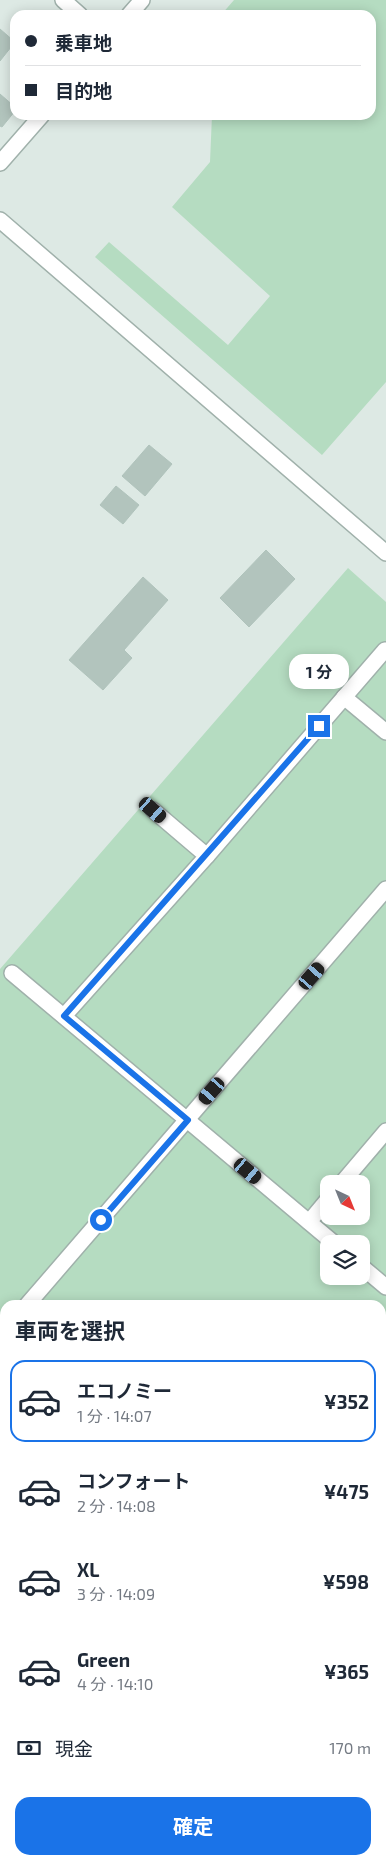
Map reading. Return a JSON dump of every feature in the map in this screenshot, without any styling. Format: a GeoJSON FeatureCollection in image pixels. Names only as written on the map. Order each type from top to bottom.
{"type":"FeatureCollection","features":[{"type":"Feature","properties":{"kind":"street"},"geometry":{"type":"LineString","coordinates":[[63,0],[74,10]]}},
{"type":"Feature","properties":{"kind":"street"},"geometry":{"type":"LineString","coordinates":[[133,10],[142,0]]}},
{"type":"Feature","properties":{"kind":"street"},"geometry":{"type":"LineString","coordinates":[[0,163],[38,120]]}},
{"type":"Feature","properties":{"kind":"street"},"geometry":{"type":"LineString","coordinates":[[0,220],[386,553]]}},
{"type":"Feature","properties":{"kind":"street"},"geometry":{"type":"LineString","coordinates":[[64,1016],[207,856],[385,650]]}},
{"type":"Feature","properties":{"kind":"street"},"geometry":{"type":"LineString","coordinates":[[344,697],[386,732]]}},
{"type":"Feature","properties":{"kind":"street"},"geometry":{"type":"LineString","coordinates":[[153,810],[207,856]]}},
{"type":"Feature","properties":{"kind":"street"},"geometry":{"type":"LineString","coordinates":[[31,1300],[386,889]]}},
{"type":"Feature","properties":{"kind":"street"},"geometry":{"type":"LineString","coordinates":[[12,973],[324,1235]]}},
{"type":"Feature","properties":{"kind":"street"},"geometry":{"type":"LineString","coordinates":[[349,1175],[386,1131]]}},
{"type":"Feature","properties":{"kind":"street"},"geometry":{"type":"LineString","coordinates":[[309,1222],[320,1209]]}},
{"type":"Feature","properties":{"kind":"street"},"geometry":{"type":"LineString","coordinates":[[370,1274],[386,1287]]}},
{"type":"Feature","properties":{"kind":"green space"},"geometry":{"type":"Polygon","coordinates":[[[234,0],[386,0],[386,382],[322,455],[95,257],[109,242],[228,345],[270,296],[172,207],[210,162],[212,120],[376,120],[376,10],[225,10],[234,0]]]}},
{"type":"Feature","properties":{"kind":"green space"},"geometry":{"type":"Polygon","coordinates":[[[348,568],[386,602],[386,1300],[0,1300],[0,969],[348,568]]]}},
{"type":"Feature","properties":{"kind":"building"},"geometry":{"type":"Polygon","coordinates":[[[0,29],[10,38],[10,48],[0,61],[0,29]]]}},
{"type":"Feature","properties":{"kind":"building"},"geometry":{"type":"Polygon","coordinates":[[[0,94],[10,103],[10,117],[2,127],[0,126],[0,94]]]}},
{"type":"Feature","properties":{"kind":"building"},"geometry":{"type":"Polygon","coordinates":[[[149,445],[172,464],[145,496],[122,476],[149,445]]]}},
{"type":"Feature","properties":{"kind":"building"},"geometry":{"type":"Polygon","coordinates":[[[116,486],[139,505],[123,524],[100,505],[116,486]]]}},
{"type":"Feature","properties":{"kind":"building"},"geometry":{"type":"Polygon","coordinates":[[[266,550],[295,579],[249,627],[220,598],[266,550]]]}},
{"type":"Feature","properties":{"kind":"building"},"geometry":{"type":"Polygon","coordinates":[[[143,577],[168,600],[124,650],[132,658],[103,690],[69,660],[143,577]]]}},
{"type":"Feature","properties":{"kind":"route"},"geometry":{"type":"LineString","coordinates":[[101,1220],[188,1120],[64,1016],[207,856],[319,726]]}}]}
